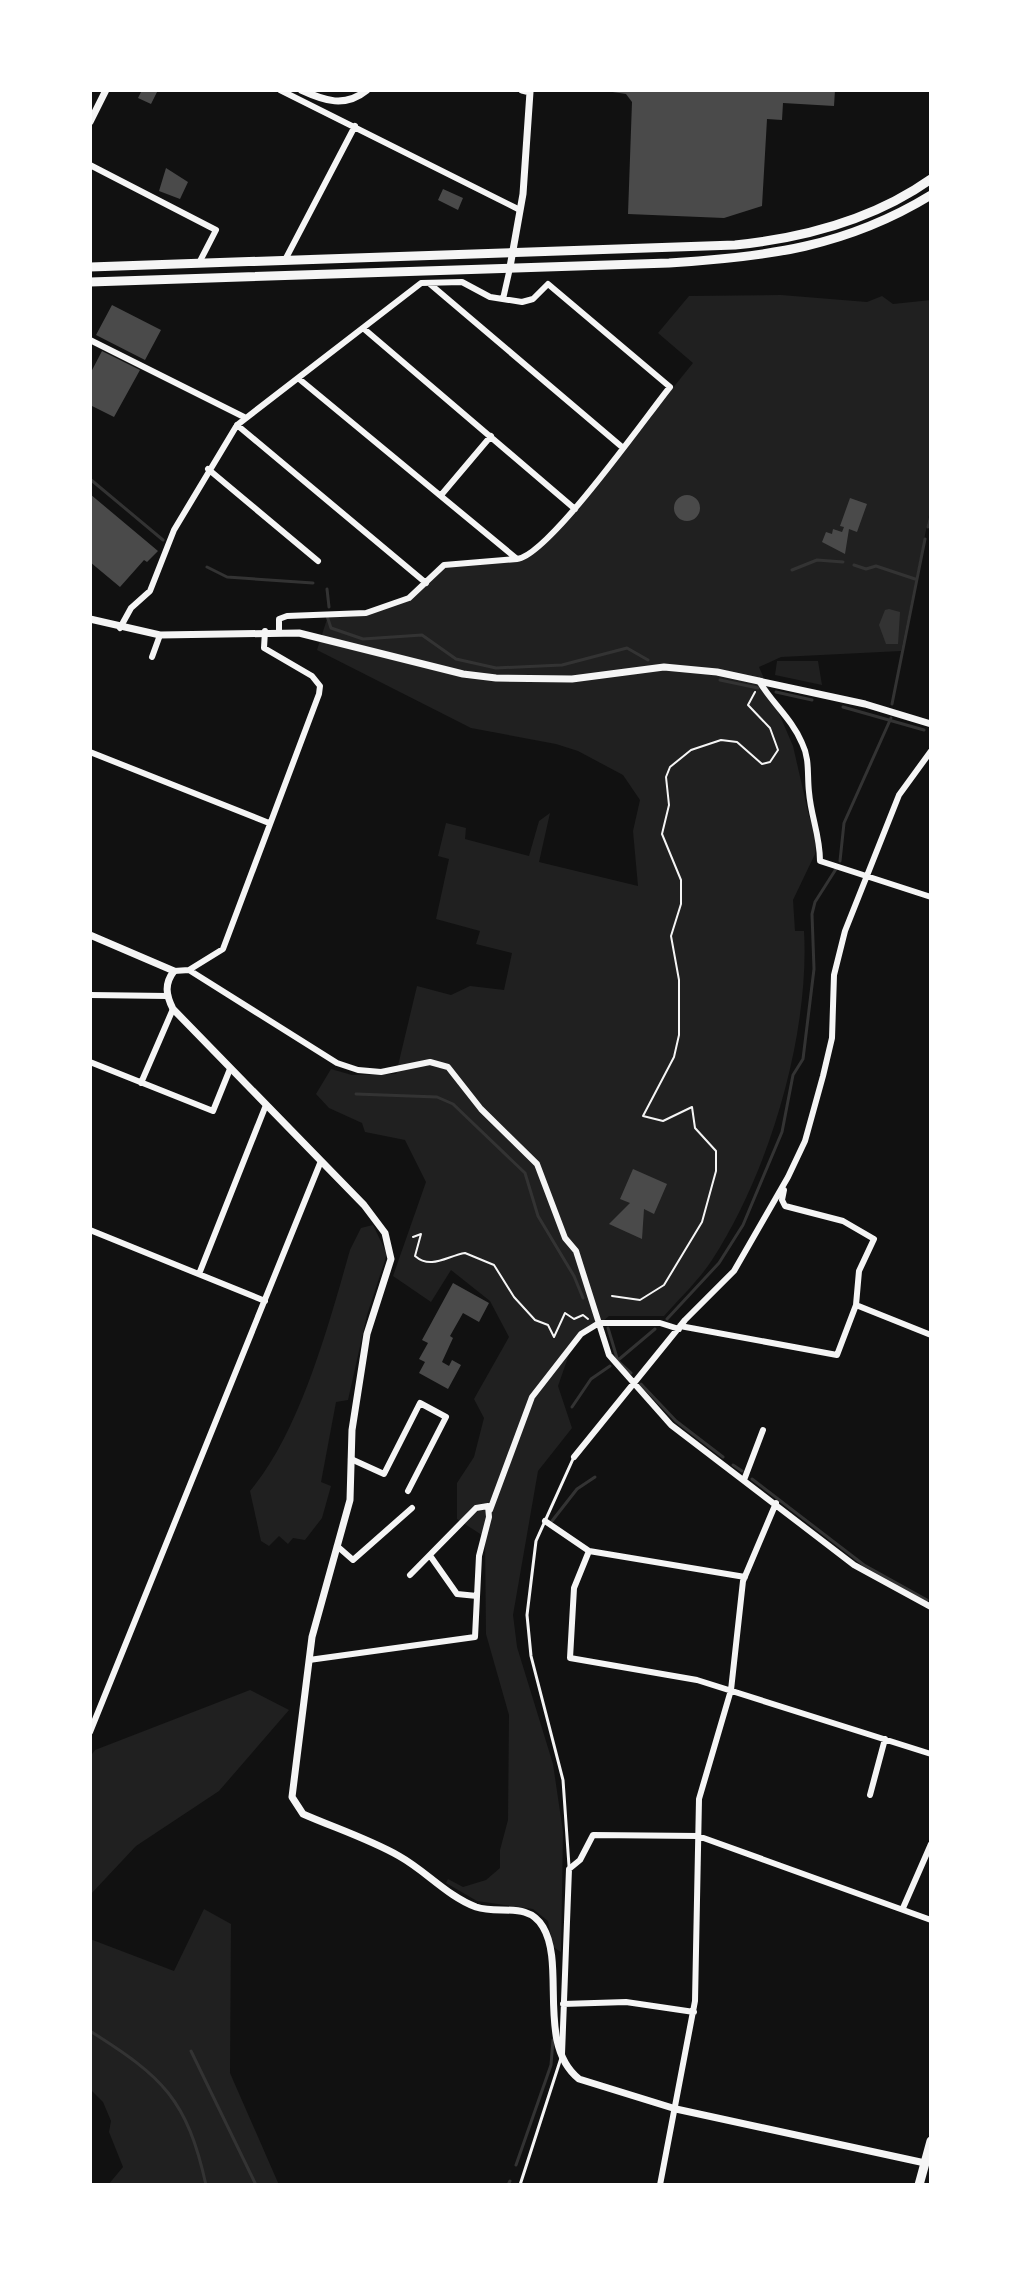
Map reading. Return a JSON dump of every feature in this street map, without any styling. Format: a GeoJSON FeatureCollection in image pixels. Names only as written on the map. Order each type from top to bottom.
{"type":"FeatureCollection","features":[{"type":"Feature","properties":{"kind":"highway"},"geometry":{"type":"LineString","coordinates":[[90,267],[512,251],[694,248],[772,241],[865,215],[931,179]]}},
{"type":"Feature","properties":{"kind":"highway"},"geometry":{"type":"LineString","coordinates":[[90,282],[669,263],[789,252],[862,231],[931,195]]}},
{"type":"Feature","properties":{"kind":"highway"},"geometry":{"type":"LineString","coordinates":[[919,2185],[931,2141]]}},
{"type":"Feature","properties":{"kind":"street"},"geometry":{"type":"LineString","coordinates":[[90,122],[106,90]]}},
{"type":"Feature","properties":{"kind":"street"},"geometry":{"type":"LineString","coordinates":[[280,90],[520,210]]}},
{"type":"Feature","properties":{"kind":"street"},"geometry":{"type":"LineString","coordinates":[[301,90],[323,100],[340,102],[358,97],[367,90]]}},
{"type":"Feature","properties":{"kind":"street"},"geometry":{"type":"LineString","coordinates":[[503,299],[520,210],[528,91]]}},
{"type":"Feature","properties":{"kind":"street"},"geometry":{"type":"LineString","coordinates":[[285,260],[355,126]]}},
{"type":"Feature","properties":{"kind":"street"},"geometry":{"type":"LineString","coordinates":[[90,165],[216,230],[199,263]]}},
{"type":"Feature","properties":{"kind":"street"},"geometry":{"type":"LineString","coordinates":[[120,628],[131,608],[155,581],[174,530],[237,425],[421,283],[462,282],[503,299],[522,302],[533,299],[548,284],[670,387],[575,509],[530,556],[444,565],[409,598],[366,613],[287,616],[279,619],[279,631]]}},
{"type":"Feature","properties":{"kind":"street"},"geometry":{"type":"LineString","coordinates":[[429,283],[622,447]]}},
{"type":"Feature","properties":{"kind":"street"},"geometry":{"type":"LineString","coordinates":[[363,328],[575,509]]}},
{"type":"Feature","properties":{"kind":"street"},"geometry":{"type":"LineString","coordinates":[[90,340],[246,418]]}},
{"type":"Feature","properties":{"kind":"street"},"geometry":{"type":"LineString","coordinates":[[298,378],[517,559]]}},
{"type":"Feature","properties":{"kind":"street"},"geometry":{"type":"LineString","coordinates":[[237,425],[426,583]]}},
{"type":"Feature","properties":{"kind":"street"},"geometry":{"type":"LineString","coordinates":[[442,494],[491,436]]}},
{"type":"Feature","properties":{"kind":"street"},"geometry":{"type":"LineString","coordinates":[[208,469],[318,561]]}},
{"type":"Feature","properties":{"kind":"street"},"geometry":{"type":"LineString","coordinates":[[90,619],[160,635],[198,637],[279,631],[463,674],[496,678],[572,679],[664,667],[759,681],[876,706],[931,724]]}},
{"type":"Feature","properties":{"kind":"street"},"geometry":{"type":"LineString","coordinates":[[90,935],[174,971],[189,970],[223,949],[320,686],[312,676],[264,648],[265,631]]}},
{"type":"Feature","properties":{"kind":"street"},"geometry":{"type":"LineString","coordinates":[[152,657],[160,635]]}},
{"type":"Feature","properties":{"kind":"street"},"geometry":{"type":"LineString","coordinates":[[759,681],[774,706],[790,720],[804,745],[809,794],[820,835],[820,861],[931,897]]}},
{"type":"Feature","properties":{"kind":"street"},"geometry":{"type":"LineString","coordinates":[[574,1457],[679,1328],[734,1271],[761,1229],[788,1177],[805,1141],[823,1076],[832,1038],[836,960],[855,903],[869,875],[899,795],[931,751]]}},
{"type":"Feature","properties":{"kind":"street"},"geometry":{"type":"LineString","coordinates":[[90,752],[269,823]]}},
{"type":"Feature","properties":{"kind":"street"},"geometry":{"type":"LineString","coordinates":[[189,970],[337,1063],[358,1070],[402,1070],[430,1062],[448,1067],[481,1109],[543,1174],[565,1238],[576,1251],[615,1365],[671,1425],[854,1565],[931,1607]]}},
{"type":"Feature","properties":{"kind":"street"},"geometry":{"type":"LineString","coordinates":[[174,971],[167,983],[167,996],[173,1009],[376,1219],[390,1247],[389,1268],[367,1334],[352,1430],[350,1500],[317,1612],[292,1797],[296,1806],[303,1814],[398,1856],[475,1907],[530,1913],[543,1926],[549,1942],[552,2007],[562,2054],[579,2079],[676,2109],[925,2163]]}},
{"type":"Feature","properties":{"kind":"street"},"geometry":{"type":"LineString","coordinates":[[90,995],[167,996]]}},
{"type":"Feature","properties":{"kind":"street"},"geometry":{"type":"LineString","coordinates":[[141,1083],[173,1009]]}},
{"type":"Feature","properties":{"kind":"street"},"geometry":{"type":"LineString","coordinates":[[90,1062],[213,1111],[230,1069]]}},
{"type":"Feature","properties":{"kind":"street"},"geometry":{"type":"LineString","coordinates":[[199,1274],[266,1105]]}},
{"type":"Feature","properties":{"kind":"street"},"geometry":{"type":"LineString","coordinates":[[90,1732],[321,1161]]}},
{"type":"Feature","properties":{"kind":"street"},"geometry":{"type":"LineString","coordinates":[[785,1206],[782,1200],[788,1177]]}},
{"type":"Feature","properties":{"kind":"street"},"geometry":{"type":"LineString","coordinates":[[309,1660],[475,1637],[480,1542],[532,1397],[581,1334],[599,1323],[660,1323],[837,1355],[856,1305],[859,1271],[874,1239],[843,1221],[785,1206],[774,1211],[765,1228],[761,1229]]}},
{"type":"Feature","properties":{"kind":"street"},"geometry":{"type":"LineString","coordinates":[[90,1230],[265,1301]]}},
{"type":"Feature","properties":{"kind":"street"},"geometry":{"type":"LineString","coordinates":[[856,1305],[931,1335]]}},
{"type":"Feature","properties":{"kind":"street"},"geometry":{"type":"LineString","coordinates":[[351,1459],[384,1474],[420,1403],[446,1417],[408,1491]]}},
{"type":"Feature","properties":{"kind":"street"},"geometry":{"type":"LineString","coordinates":[[744,1480],[763,1430]]}},
{"type":"Feature","properties":{"kind":"street"},"geometry":{"type":"LineString","coordinates":[[660,2185],[694,2012],[699,1799],[731,1690],[745,1577],[776,1503]]}},
{"type":"Feature","properties":{"kind":"street"},"geometry":{"type":"LineString","coordinates":[[410,1575],[476,1508],[484,1505],[490,1510]]}},
{"type":"Feature","properties":{"kind":"street"},"geometry":{"type":"LineString","coordinates":[[337,1546],[353,1560],[412,1508]]}},
{"type":"Feature","properties":{"kind":"street"},"geometry":{"type":"LineString","coordinates":[[545,1521],[589,1551],[745,1577]]}},
{"type":"Feature","properties":{"kind":"street"},"geometry":{"type":"LineString","coordinates":[[589,1551],[574,1588],[570,1658],[697,1680],[931,1754]]}},
{"type":"Feature","properties":{"kind":"street"},"geometry":{"type":"LineString","coordinates":[[431,1557],[457,1594],[477,1596]]}},
{"type":"Feature","properties":{"kind":"street"},"geometry":{"type":"LineString","coordinates":[[870,1795],[885,1739]]}},
{"type":"Feature","properties":{"kind":"street"},"geometry":{"type":"LineString","coordinates":[[562,2054],[569,1869],[580,1860],[593,1835],[698,1836],[931,1920]]}},
{"type":"Feature","properties":{"kind":"street"},"geometry":{"type":"LineString","coordinates":[[903,1908],[931,1844]]}},
{"type":"Feature","properties":{"kind":"street"},"geometry":{"type":"LineString","coordinates":[[563,2004],[626,2002],[694,2012]]}},
{"type":"Feature","properties":{"kind":"lane"},"geometry":{"type":"LineString","coordinates":[[569,1869],[563,1780],[528,1640],[527,1597],[531,1560],[574,1457]]}},
{"type":"Feature","properties":{"kind":"lane"},"geometry":{"type":"LineString","coordinates":[[520,2185],[562,2054]]}},
{"type":"Feature","properties":{"kind":"path"},"geometry":{"type":"LineString","coordinates":[[612,1296],[640,1300],[664,1285],[702,1222],[716,1171],[716,1151],[695,1128],[692,1107],[663,1121],[643,1116],[674,1057],[679,1035],[680,989],[671,936],[681,904],[682,885],[662,834],[669,805],[665,782],[670,767],[691,750],[721,740],[737,742],[762,764],[770,762],[778,750],[770,728],[748,705],[755,692]]}},
{"type":"Feature","properties":{"kind":"path"},"geometry":{"type":"LineString","coordinates":[[413,1237],[421,1234],[415,1256],[419,1260],[441,1263],[465,1253],[492,1263],[514,1297],[535,1320],[548,1325],[554,1337],[565,1313],[574,1319],[583,1315],[587,1318]]}},
{"type":"Feature","properties":{"kind":"shaded area"},"geometry":{"type":"Polygon","coordinates":[[[781,295],[867,302],[882,296],[893,304],[931,300],[931,506],[901,651],[781,657],[759,667],[793,746],[809,816],[817,836],[815,854],[793,900],[795,931],[804,931],[804,971],[793,1057],[768,1145],[751,1186],[712,1260],[664,1316],[609,1316],[572,1346],[558,1386],[572,1428],[538,1471],[513,1615],[517,1647],[553,1764],[563,1832],[561,1952],[553,1947],[548,1921],[533,1909],[477,1901],[446,1883],[448,1879],[463,1887],[486,1880],[500,1868],[500,1850],[508,1820],[509,1715],[486,1634],[485,1537],[457,1519],[457,1483],[474,1457],[484,1418],[474,1399],[509,1337],[490,1301],[451,1270],[431,1302],[393,1276],[426,1182],[405,1140],[365,1132],[362,1123],[329,1108],[316,1094],[331,1069],[352,1075],[396,1074],[417,986],[451,995],[470,986],[504,990],[512,953],[476,944],[480,931],[436,919],[449,859],[438,856],[446,823],[466,828],[465,839],[529,856],[539,821],[550,813],[539,862],[638,886],[633,831],[640,800],[623,775],[578,751],[471,728],[317,650],[329,613],[360,614],[409,598],[444,565],[524,558],[575,509],[693,363],[658,333],[689,296],[781,295]]]}},
{"type":"Feature","properties":{"kind":"shaded area"},"geometry":{"type":"Polygon","coordinates":[[[885,610],[900,612],[898,644],[886,644],[879,625],[885,610]]]}},
{"type":"Feature","properties":{"kind":"shaded area"},"geometry":{"type":"Polygon","coordinates":[[[777,661],[818,661],[822,685],[775,675],[777,661]]]}},
{"type":"Feature","properties":{"kind":"shaded area"},"geometry":{"type":"Polygon","coordinates":[[[373,1225],[387,1254],[367,1315],[348,1400],[336,1402],[321,1482],[331,1486],[322,1518],[305,1540],[293,1538],[288,1544],[279,1536],[269,1546],[261,1541],[250,1491],[268,1467],[298,1408],[322,1343],[350,1250],[361,1228],[373,1225]]]}},
{"type":"Feature","properties":{"kind":"shaded area"},"geometry":{"type":"Polygon","coordinates":[[[250,1690],[289,1710],[219,1791],[136,1846],[90,1895],[90,1757],[95,1750],[250,1690]]]}},
{"type":"Feature","properties":{"kind":"shaded area"},"geometry":{"type":"Polygon","coordinates":[[[204,1909],[231,1924],[230,2073],[279,2185],[108,2185],[123,2167],[109,2132],[111,2121],[103,2102],[90,2089],[90,1939],[174,1971],[204,1909]]]}},
{"type":"Feature","properties":{"kind":"building"},"geometry":{"type":"Polygon","coordinates":[[[142,90],[158,90],[151,104],[138,98],[142,90]]]}},
{"type":"Feature","properties":{"kind":"building"},"geometry":{"type":"Polygon","coordinates":[[[599,90],[835,90],[834,106],[783,103],[782,120],[767,119],[762,206],[724,218],[628,214],[632,102],[626,94],[599,90]]]}},
{"type":"Feature","properties":{"kind":"building"},"geometry":{"type":"Polygon","coordinates":[[[166,168],[188,182],[180,199],[159,191],[166,168]]]}},
{"type":"Feature","properties":{"kind":"building"},"geometry":{"type":"Polygon","coordinates":[[[443,189],[463,198],[458,210],[438,200],[443,189]]]}},
{"type":"Feature","properties":{"kind":"building"},"geometry":{"type":"Polygon","coordinates":[[[112,305],[161,330],[145,360],[96,335],[112,305]]]}},
{"type":"Feature","properties":{"kind":"building"},"geometry":{"type":"Polygon","coordinates":[[[102,351],[140,370],[114,417],[90,405],[90,374],[102,351]]]}},
{"type":"Feature","properties":{"kind":"building"},"geometry":{"type":"Polygon","coordinates":[[[90,494],[158,551],[147,562],[144,560],[120,587],[90,562],[90,494]]]}},
{"type":"Feature","properties":{"kind":"building"},"geometry":{"type":"Polygon","coordinates":[[[687,495],[696,499],[700,508],[696,517],[687,521],[678,517],[674,508],[678,499],[687,495]]]}},
{"type":"Feature","properties":{"kind":"building"},"geometry":{"type":"Polygon","coordinates":[[[850,498],[867,504],[857,532],[849,529],[845,554],[822,542],[826,532],[832,534],[833,529],[842,532],[844,527],[840,526],[850,498]]]}},
{"type":"Feature","properties":{"kind":"building"},"geometry":{"type":"Polygon","coordinates":[[[633,1169],[667,1184],[654,1214],[644,1209],[642,1239],[609,1224],[630,1203],[620,1199],[633,1169]]]}},
{"type":"Feature","properties":{"kind":"building"},"geometry":{"type":"Polygon","coordinates":[[[453,1283],[489,1303],[479,1322],[463,1313],[450,1336],[453,1338],[442,1362],[449,1366],[452,1360],[461,1365],[448,1389],[419,1373],[425,1362],[419,1359],[428,1343],[422,1340],[453,1283]]]}},
{"type":"Feature","properties":{"kind":"waterway"},"geometry":{"type":"LineString","coordinates":[[90,479],[163,540]]}},
{"type":"Feature","properties":{"kind":"waterway"},"geometry":{"type":"LineString","coordinates":[[928,527],[931,515]]}},
{"type":"Feature","properties":{"kind":"waterway"},"geometry":{"type":"LineString","coordinates":[[892,704],[925,539]]}},
{"type":"Feature","properties":{"kind":"waterway"},"geometry":{"type":"LineString","coordinates":[[792,570],[817,560],[843,562]]}},
{"type":"Feature","properties":{"kind":"waterway"},"geometry":{"type":"LineString","coordinates":[[854,565],[866,569],[876,566],[915,579]]}},
{"type":"Feature","properties":{"kind":"waterway"},"geometry":{"type":"LineString","coordinates":[[207,567],[227,577],[313,583]]}},
{"type":"Feature","properties":{"kind":"waterway"},"geometry":{"type":"LineString","coordinates":[[327,589],[329,607]]}},
{"type":"Feature","properties":{"kind":"waterway"},"geometry":{"type":"LineString","coordinates":[[327,616],[331,628],[363,639],[422,635],[456,659],[496,668],[562,665],[627,648],[648,660]]}},
{"type":"Feature","properties":{"kind":"waterway"},"geometry":{"type":"LineString","coordinates":[[720,680],[758,688]]}},
{"type":"Feature","properties":{"kind":"waterway"},"geometry":{"type":"LineString","coordinates":[[776,692],[812,700]]}},
{"type":"Feature","properties":{"kind":"waterway"},"geometry":{"type":"LineString","coordinates":[[843,707],[924,730]]}},
{"type":"Feature","properties":{"kind":"waterway"},"geometry":{"type":"LineString","coordinates":[[840,861],[844,823],[891,718]]}},
{"type":"Feature","properties":{"kind":"waterway"},"geometry":{"type":"LineString","coordinates":[[667,1319],[719,1263],[743,1225],[782,1132],[793,1075],[803,1059],[814,969],[812,914],[815,902],[836,869]]}},
{"type":"Feature","properties":{"kind":"waterway"},"geometry":{"type":"LineString","coordinates":[[356,1094],[437,1097],[453,1104],[525,1173],[538,1216],[574,1276],[583,1298]]}},
{"type":"Feature","properties":{"kind":"waterway"},"geometry":{"type":"LineString","coordinates":[[608,1328],[617,1358]]}},
{"type":"Feature","properties":{"kind":"waterway"},"geometry":{"type":"LineString","coordinates":[[617,1361],[655,1329]]}},
{"type":"Feature","properties":{"kind":"waterway"},"geometry":{"type":"LineString","coordinates":[[619,1362],[631,1373]]}},
{"type":"Feature","properties":{"kind":"waterway"},"geometry":{"type":"LineString","coordinates":[[572,1407],[591,1379],[610,1366]]}},
{"type":"Feature","properties":{"kind":"waterway"},"geometry":{"type":"LineString","coordinates":[[641,1384],[676,1421],[723,1457]]}},
{"type":"Feature","properties":{"kind":"waterway"},"geometry":{"type":"LineString","coordinates":[[733,1465],[742,1471]]}},
{"type":"Feature","properties":{"kind":"waterway"},"geometry":{"type":"LineString","coordinates":[[552,1521],[577,1489],[595,1477]]}},
{"type":"Feature","properties":{"kind":"waterway"},"geometry":{"type":"LineString","coordinates":[[752,1479],[864,1565],[927,1600]]}},
{"type":"Feature","properties":{"kind":"waterway"},"geometry":{"type":"LineString","coordinates":[[90,2031],[136,2062],[168,2093],[190,2131],[206,2185]]}},
{"type":"Feature","properties":{"kind":"waterway"},"geometry":{"type":"LineString","coordinates":[[516,2165],[551,2065],[553,2040]]}},
{"type":"Feature","properties":{"kind":"waterway"},"geometry":{"type":"LineString","coordinates":[[191,2051],[256,2185]]}},
{"type":"Feature","properties":{"kind":"waterway"},"geometry":{"type":"LineString","coordinates":[[508,2185],[510,2181]]}}]}
